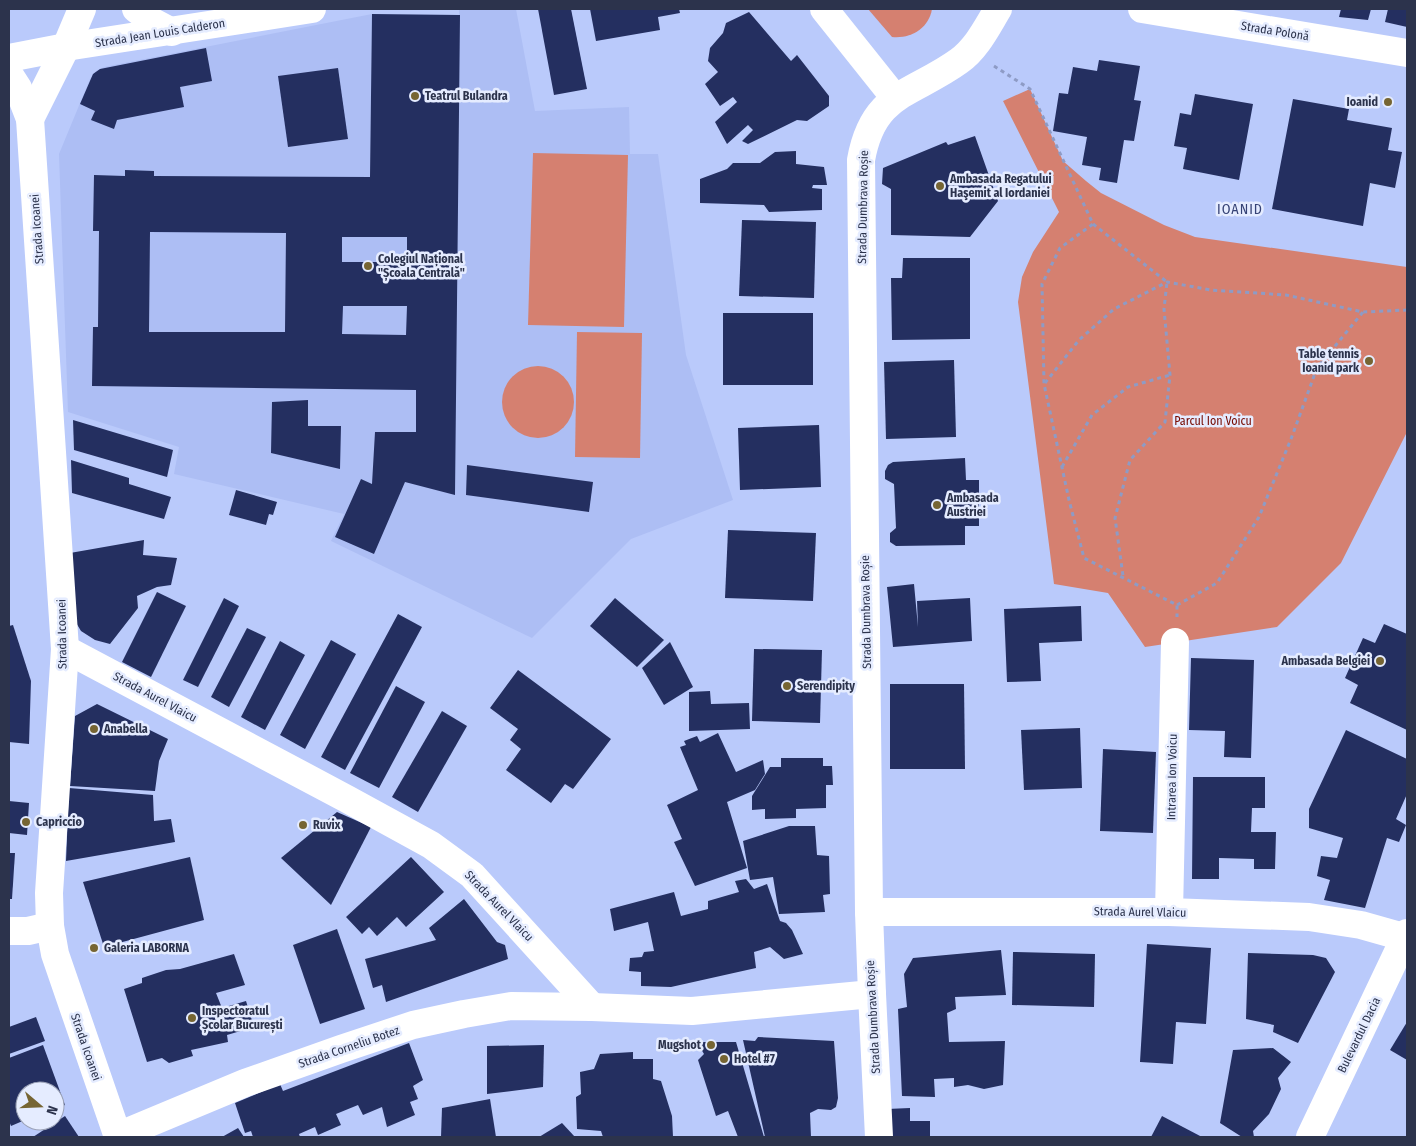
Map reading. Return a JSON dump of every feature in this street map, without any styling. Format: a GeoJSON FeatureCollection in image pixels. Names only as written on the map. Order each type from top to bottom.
{"type":"FeatureCollection","features":[{"type":"Feature","properties":{"kind":"street"},"geometry":{"type":"LineString","coordinates":[[30,119],[66,47],[82,9]]}},
{"type":"Feature","properties":{"kind":"street"},"geometry":{"type":"LineString","coordinates":[[136,9],[153,22],[172,32]]}},
{"type":"Feature","properties":{"kind":"street","name":"Strada Jean Louis Calderon"},"geometry":{"type":"LineString","coordinates":[[9,58],[66,47],[312,9]]}},
{"type":"Feature","properties":{"kind":"street"},"geometry":{"type":"LineString","coordinates":[[824,9],[895,98]]}},
{"type":"Feature","properties":{"kind":"street"},"geometry":{"type":"LineString","coordinates":[[970,51],[998,9]]}},
{"type":"Feature","properties":{"kind":"street","name":"Strada Polonă"},"geometry":{"type":"LineString","coordinates":[[1142,9],[1407,53]]}},
{"type":"Feature","properties":{"kind":"street","name":"Strada Dumbrava Roșie"},"geometry":{"type":"LineString","coordinates":[[879,1137],[869,912],[861,160],[864,142],[871,124],[882,110],[895,98],[958,61],[970,51]]}},
{"type":"Feature","properties":{"kind":"street","name":"Strada Icoanei"},"geometry":{"type":"LineString","coordinates":[[9,74],[18,88],[30,119],[65,649],[49,894],[50,926],[55,954],[118,1137]]}},
{"type":"Feature","properties":{"kind":"street","name":"Intrarea Ion Voicu"},"geometry":{"type":"LineString","coordinates":[[1169,912],[1175,642]]}},
{"type":"Feature","properties":{"kind":"street","name":"Strada Aurel Vlaicu"},"geometry":{"type":"LineString","coordinates":[[65,649],[431,845],[472,875],[592,1007]]}},
{"type":"Feature","properties":{"kind":"street","name":"Strada Aurel Vlaicu"},"geometry":{"type":"LineString","coordinates":[[869,912],[1169,912],[1309,917],[1361,925],[1407,936]]}},
{"type":"Feature","properties":{"kind":"street"},"geometry":{"type":"LineString","coordinates":[[9,931],[28,931],[50,926]]}},
{"type":"Feature","properties":{"kind":"street","name":"Bulevardul Dacia"},"geometry":{"type":"LineString","coordinates":[[1310,1137],[1407,936]]}},
{"type":"Feature","properties":{"kind":"street"},"geometry":{"type":"LineString","coordinates":[[592,1007],[692,1011],[872,994]]}},
{"type":"Feature","properties":{"kind":"street","name":"Strada Corneliu Botez"},"geometry":{"type":"LineString","coordinates":[[118,1137],[245,1083],[414,1025],[511,1006],[592,1007]]}},
{"type":"Feature","properties":{"kind":"path"},"geometry":{"type":"LineString","coordinates":[[970,51],[1030,90],[1093,224],[1167,282],[1212,290],[1286,296],[1363,312],[1407,310]]}},
{"type":"Feature","properties":{"kind":"path"},"geometry":{"type":"LineString","coordinates":[[1093,224],[1060,248],[1042,284],[1044,384],[1062,467],[1084,558],[1177,604]]}},
{"type":"Feature","properties":{"kind":"path"},"geometry":{"type":"LineString","coordinates":[[1123,577],[1115,518],[1130,460],[1165,422],[1170,375],[1164,309],[1167,282]]}},
{"type":"Feature","properties":{"kind":"path"},"geometry":{"type":"LineString","coordinates":[[1044,384],[1079,340],[1114,309],[1167,282]]}},
{"type":"Feature","properties":{"kind":"path"},"geometry":{"type":"LineString","coordinates":[[1177,604],[1217,583],[1259,517],[1291,439],[1316,368],[1363,312]]}},
{"type":"Feature","properties":{"kind":"path"},"geometry":{"type":"LineString","coordinates":[[1062,467],[1092,415],[1128,387],[1170,375]]}},
{"type":"Feature","properties":{"kind":"path"},"geometry":{"type":"LineString","coordinates":[[1175,642],[1177,604]]}},
{"type":"Feature","properties":{"kind":"shaded area","name":"Colegiul Național \"Școala Centrală\""},"geometry":{"type":"Polygon","coordinates":[[[459,9],[516,9],[535,111],[629,107],[630,154],[658,154],[686,355],[733,500],[631,539],[532,638],[331,541],[344,514],[174,474],[179,447],[68,412],[59,154],[90,79],[96,71],[104,67],[372,14],[370,177],[458,177],[459,9]]]}},
{"type":"Feature","properties":{"kind":"green space"},"geometry":{"type":"Polygon","coordinates":[[[868,9],[932,9],[927,22],[918,31],[906,36],[892,37],[868,9]]]}},
{"type":"Feature","properties":{"kind":"green space","name":"Parcul Ion Voicu"},"geometry":{"type":"Polygon","coordinates":[[[1030,89],[1063,161],[1101,193],[1164,225],[1195,237],[1407,267],[1407,432],[1341,563],[1277,627],[1145,647],[1108,593],[1054,584],[1018,302],[1022,277],[1033,252],[1059,212],[1003,101],[1030,89]]]}},
{"type":"Feature","properties":{"kind":"green space"},"geometry":{"type":"Polygon","coordinates":[[[533,153],[628,155],[624,327],[528,325],[533,153]]]}},
{"type":"Feature","properties":{"kind":"green space"},"geometry":{"type":"Polygon","coordinates":[[[577,332],[642,333],[640,458],[575,457],[577,332]]]}},
{"type":"Feature","properties":{"kind":"green space"},"geometry":{"type":"Polygon","coordinates":[[[545,366],[564,376],[572,388],[574,402],[572,416],[564,428],[552,436],[531,438],[512,428],[504,416],[502,395],[512,376],[524,368],[545,366]]]}},
{"type":"Feature","properties":{"kind":"building"},"geometry":{"type":"Polygon","coordinates":[[[538,9],[571,9],[587,89],[554,95],[538,9]]]}},
{"type":"Feature","properties":{"kind":"building"},"geometry":{"type":"Polygon","coordinates":[[[590,9],[679,9],[680,13],[658,17],[660,30],[596,41],[590,9]]]}},
{"type":"Feature","properties":{"kind":"building"},"geometry":{"type":"Polygon","coordinates":[[[1341,9],[1371,9],[1368,20],[1339,17],[1341,9]]]}},
{"type":"Feature","properties":{"kind":"building"},"geometry":{"type":"Polygon","coordinates":[[[1388,9],[1407,9],[1407,27],[1385,22],[1388,9]]]}},
{"type":"Feature","properties":{"kind":"building"},"geometry":{"type":"Polygon","coordinates":[[[749,12],[791,61],[797,55],[829,96],[829,106],[807,121],[797,120],[748,144],[742,141],[753,130],[748,125],[727,144],[715,122],[737,102],[733,97],[720,106],[705,84],[718,72],[708,61],[710,48],[723,33],[726,23],[749,12]]]}},
{"type":"Feature","properties":{"kind":"building"},"geometry":{"type":"Polygon","coordinates":[[[372,14],[460,15],[455,495],[405,482],[374,554],[335,537],[361,479],[372,484],[375,432],[416,432],[416,390],[92,386],[93,327],[98,327],[99,231],[93,231],[94,175],[125,176],[125,170],[154,171],[154,176],[370,177],[372,14]],[[150,232],[149,332],[285,332],[286,233],[150,232]],[[342,237],[342,262],[407,262],[407,237],[342,237]],[[343,306],[342,334],[406,335],[407,306],[343,306]]]}},
{"type":"Feature","properties":{"kind":"building"},"geometry":{"type":"Polygon","coordinates":[[[206,48],[212,81],[180,87],[184,107],[117,120],[114,129],[91,120],[95,111],[80,104],[93,74],[100,69],[206,48]]]}},
{"type":"Feature","properties":{"kind":"building"},"geometry":{"type":"Polygon","coordinates":[[[1099,60],[1140,66],[1134,100],[1141,101],[1134,141],[1124,140],[1117,183],[1099,180],[1101,168],[1082,165],[1087,137],[1053,131],[1059,93],[1068,94],[1073,67],[1097,71],[1099,60]]]}},
{"type":"Feature","properties":{"kind":"building"},"geometry":{"type":"Polygon","coordinates":[[[338,68],[348,139],[288,147],[278,76],[338,68]]]}},
{"type":"Feature","properties":{"kind":"building"},"geometry":{"type":"Polygon","coordinates":[[[1195,94],[1253,104],[1239,180],[1183,169],[1187,148],[1174,146],[1180,113],[1191,115],[1195,94]]]}},
{"type":"Feature","properties":{"kind":"building"},"geometry":{"type":"Polygon","coordinates":[[[1293,99],[1349,109],[1347,120],[1392,128],[1388,150],[1402,152],[1395,188],[1370,183],[1363,226],[1272,209],[1293,99]]]}},
{"type":"Feature","properties":{"kind":"building","name":"Ambasada Regatului Haşemit al Iordaniei"},"geometry":{"type":"Polygon","coordinates":[[[975,136],[998,201],[970,237],[891,235],[891,189],[882,184],[883,168],[946,142],[948,145],[975,136]]]}},
{"type":"Feature","properties":{"kind":"building"},"geometry":{"type":"Polygon","coordinates":[[[796,151],[796,164],[824,167],[827,185],[813,185],[812,188],[822,189],[822,210],[769,212],[764,205],[700,203],[700,179],[727,169],[733,163],[760,163],[775,152],[796,151]]]}},
{"type":"Feature","properties":{"kind":"building"},"geometry":{"type":"Polygon","coordinates":[[[742,220],[816,222],[814,298],[739,296],[742,220]]]}},
{"type":"Feature","properties":{"kind":"building"},"geometry":{"type":"Polygon","coordinates":[[[903,258],[970,258],[970,339],[892,340],[891,278],[902,278],[903,258]]]}},
{"type":"Feature","properties":{"kind":"building"},"geometry":{"type":"Polygon","coordinates":[[[723,313],[813,313],[813,385],[723,385],[723,313]]]}},
{"type":"Feature","properties":{"kind":"building"},"geometry":{"type":"Polygon","coordinates":[[[954,360],[956,437],[886,439],[884,362],[954,360]]]}},
{"type":"Feature","properties":{"kind":"building"},"geometry":{"type":"Polygon","coordinates":[[[308,400],[308,426],[341,426],[340,469],[271,453],[272,402],[308,400]]]}},
{"type":"Feature","properties":{"kind":"building"},"geometry":{"type":"Polygon","coordinates":[[[73,420],[173,450],[167,477],[74,450],[73,420]]]}},
{"type":"Feature","properties":{"kind":"building"},"geometry":{"type":"Polygon","coordinates":[[[819,425],[821,487],[740,490],[738,428],[819,425]]]}},
{"type":"Feature","properties":{"kind":"building","name":"Ambasada Austriei"},"geometry":{"type":"Polygon","coordinates":[[[965,458],[966,480],[979,480],[979,526],[965,526],[965,545],[896,546],[890,542],[890,533],[896,528],[894,484],[885,479],[885,471],[888,465],[893,462],[965,458]]]}},
{"type":"Feature","properties":{"kind":"building"},"geometry":{"type":"Polygon","coordinates":[[[71,460],[129,478],[129,484],[171,497],[164,519],[72,493],[71,460]]]}},
{"type":"Feature","properties":{"kind":"building"},"geometry":{"type":"Polygon","coordinates":[[[467,465],[593,482],[589,512],[466,495],[467,465]]]}},
{"type":"Feature","properties":{"kind":"building"},"geometry":{"type":"Polygon","coordinates":[[[236,490],[277,502],[273,515],[269,514],[266,525],[229,515],[236,490]]]}},
{"type":"Feature","properties":{"kind":"building"},"geometry":{"type":"Polygon","coordinates":[[[728,530],[816,533],[813,601],[725,598],[728,530]]]}},
{"type":"Feature","properties":{"kind":"building"},"geometry":{"type":"Polygon","coordinates":[[[144,540],[143,555],[177,558],[171,585],[157,587],[137,596],[138,608],[110,644],[95,640],[81,631],[72,616],[70,553],[144,540]]]}},
{"type":"Feature","properties":{"kind":"building"},"geometry":{"type":"Polygon","coordinates":[[[914,584],[918,627],[917,601],[970,598],[972,641],[893,647],[887,587],[914,584]]]}},
{"type":"Feature","properties":{"kind":"building"},"geometry":{"type":"Polygon","coordinates":[[[157,592],[186,606],[151,677],[122,662],[157,592]]]}},
{"type":"Feature","properties":{"kind":"building"},"geometry":{"type":"Polygon","coordinates":[[[224,598],[239,606],[198,687],[183,680],[224,598]]]}},
{"type":"Feature","properties":{"kind":"building"},"geometry":{"type":"Polygon","coordinates":[[[615,598],[664,640],[637,667],[590,626],[615,598]]]}},
{"type":"Feature","properties":{"kind":"building"},"geometry":{"type":"Polygon","coordinates":[[[1081,606],[1082,641],[1039,643],[1041,681],[1007,682],[1004,609],[1081,606]]]}},
{"type":"Feature","properties":{"kind":"building"},"geometry":{"type":"Polygon","coordinates":[[[398,614],[422,627],[345,770],[321,757],[398,614]]]}},
{"type":"Feature","properties":{"kind":"building","name":"Ambasada Belgiei"},"geometry":{"type":"Polygon","coordinates":[[[1384,624],[1407,634],[1407,730],[1350,703],[1358,685],[1345,678],[1363,638],[1375,643],[1384,624]]]}},
{"type":"Feature","properties":{"kind":"building"},"geometry":{"type":"Polygon","coordinates":[[[13,625],[31,681],[29,744],[9,742],[9,626],[13,625]]]}},
{"type":"Feature","properties":{"kind":"building"},"geometry":{"type":"Polygon","coordinates":[[[247,628],[266,637],[229,707],[211,697],[247,628]]]}},
{"type":"Feature","properties":{"kind":"building"},"geometry":{"type":"Polygon","coordinates":[[[331,640],[356,654],[305,749],[280,735],[331,640]]]}},
{"type":"Feature","properties":{"kind":"building"},"geometry":{"type":"Polygon","coordinates":[[[280,641],[305,655],[265,730],[241,717],[280,641]]]}},
{"type":"Feature","properties":{"kind":"building"},"geometry":{"type":"Polygon","coordinates":[[[670,642],[693,687],[664,705],[642,668],[670,642]]]}},
{"type":"Feature","properties":{"kind":"building","name":"Serendipity"},"geometry":{"type":"Polygon","coordinates":[[[754,649],[822,650],[820,723],[752,721],[754,649]]]}},
{"type":"Feature","properties":{"kind":"building"},"geometry":{"type":"Polygon","coordinates":[[[1191,658],[1254,660],[1251,758],[1224,757],[1225,731],[1189,730],[1191,658]]]}},
{"type":"Feature","properties":{"kind":"building"},"geometry":{"type":"Polygon","coordinates":[[[518,670],[611,739],[573,789],[565,784],[551,803],[506,770],[521,749],[510,740],[518,729],[490,708],[518,670]]]}},
{"type":"Feature","properties":{"kind":"building"},"geometry":{"type":"Polygon","coordinates":[[[890,684],[964,684],[965,769],[890,769],[890,684]]]}},
{"type":"Feature","properties":{"kind":"building"},"geometry":{"type":"Polygon","coordinates":[[[396,686],[425,702],[379,788],[350,773],[396,686]]]}},
{"type":"Feature","properties":{"kind":"building"},"geometry":{"type":"Polygon","coordinates":[[[710,691],[711,704],[749,703],[750,729],[689,731],[689,692],[710,691]]]}},
{"type":"Feature","properties":{"kind":"building"},"geometry":{"type":"Polygon","coordinates":[[[97,704],[168,739],[159,761],[155,791],[70,786],[75,716],[97,704]]]}},
{"type":"Feature","properties":{"kind":"building"},"geometry":{"type":"Polygon","coordinates":[[[442,711],[467,726],[418,812],[392,797],[442,711]]]}},
{"type":"Feature","properties":{"kind":"building"},"geometry":{"type":"Polygon","coordinates":[[[1080,728],[1082,788],[1024,790],[1021,730],[1080,728]]]}},
{"type":"Feature","properties":{"kind":"building"},"geometry":{"type":"Polygon","coordinates":[[[1346,730],[1407,759],[1407,794],[1396,819],[1406,825],[1399,842],[1387,838],[1365,908],[1324,900],[1330,880],[1317,876],[1321,856],[1337,858],[1343,838],[1309,828],[1309,809],[1346,730]]]}},
{"type":"Feature","properties":{"kind":"building"},"geometry":{"type":"Polygon","coordinates":[[[718,733],[736,772],[763,760],[765,774],[755,790],[727,802],[747,868],[695,886],[674,842],[682,839],[667,805],[698,790],[680,747],[686,745],[684,741],[697,736],[700,742],[718,733]]]}},
{"type":"Feature","properties":{"kind":"building"},"geometry":{"type":"Polygon","coordinates":[[[1103,749],[1156,752],[1153,833],[1100,831],[1103,749]]]}},
{"type":"Feature","properties":{"kind":"building"},"geometry":{"type":"Polygon","coordinates":[[[781,758],[823,758],[823,766],[832,766],[833,785],[826,785],[826,808],[796,809],[796,818],[765,819],[765,809],[752,810],[752,796],[770,767],[781,767],[781,758]]]}},
{"type":"Feature","properties":{"kind":"building"},"geometry":{"type":"Polygon","coordinates":[[[1193,777],[1265,777],[1265,808],[1252,808],[1251,832],[1276,832],[1275,869],[1254,869],[1254,859],[1219,858],[1219,879],[1192,879],[1193,777]]]}},
{"type":"Feature","properties":{"kind":"building"},"geometry":{"type":"Polygon","coordinates":[[[69,788],[153,795],[154,821],[171,819],[175,842],[66,861],[69,788]]]}},
{"type":"Feature","properties":{"kind":"building"},"geometry":{"type":"Polygon","coordinates":[[[9,801],[29,803],[27,835],[9,833],[9,801]]]}},
{"type":"Feature","properties":{"kind":"building"},"geometry":{"type":"Polygon","coordinates":[[[337,812],[371,827],[331,905],[281,858],[337,812]]]}},
{"type":"Feature","properties":{"kind":"building"},"geometry":{"type":"Polygon","coordinates":[[[789,826],[815,826],[817,855],[829,856],[830,894],[823,895],[825,912],[779,914],[773,877],[750,880],[743,841],[789,826]]]}},
{"type":"Feature","properties":{"kind":"building"},"geometry":{"type":"Polygon","coordinates":[[[9,853],[15,853],[12,899],[9,899],[9,853]]]}},
{"type":"Feature","properties":{"kind":"building"},"geometry":{"type":"Polygon","coordinates":[[[190,857],[204,920],[104,947],[83,882],[190,857]]]}},
{"type":"Feature","properties":{"kind":"building"},"geometry":{"type":"Polygon","coordinates":[[[411,857],[444,892],[406,927],[397,917],[377,936],[369,927],[362,934],[346,917],[411,857]]]}},
{"type":"Feature","properties":{"kind":"building"},"geometry":{"type":"Polygon","coordinates":[[[746,879],[754,889],[767,884],[780,921],[786,923],[792,930],[803,954],[784,959],[770,947],[754,952],[756,968],[671,987],[641,986],[641,972],[629,971],[630,958],[642,957],[644,952],[654,951],[648,922],[614,931],[610,909],[674,892],[681,916],[708,909],[708,901],[739,892],[735,881],[746,879]]]}},
{"type":"Feature","properties":{"kind":"building"},"geometry":{"type":"Polygon","coordinates":[[[464,899],[497,942],[505,945],[508,959],[386,1002],[382,985],[373,988],[365,959],[436,940],[429,928],[464,899]]]}},
{"type":"Feature","properties":{"kind":"building"},"geometry":{"type":"Polygon","coordinates":[[[337,929],[365,1009],[320,1024],[293,945],[337,929]]]}},
{"type":"Feature","properties":{"kind":"building"},"geometry":{"type":"Polygon","coordinates":[[[1147,944],[1211,948],[1206,1024],[1176,1022],[1173,1064],[1140,1062],[1147,944]]]}},
{"type":"Feature","properties":{"kind":"building"},"geometry":{"type":"Polygon","coordinates":[[[1001,950],[1006,995],[955,997],[956,1009],[947,1013],[949,1042],[1005,1041],[1003,1085],[984,1089],[968,1085],[954,1087],[954,1078],[934,1079],[935,1097],[902,1096],[898,1009],[907,1007],[904,974],[913,958],[1001,950]]]}},
{"type":"Feature","properties":{"kind":"building"},"geometry":{"type":"Polygon","coordinates":[[[1013,952],[1095,954],[1094,1007],[1012,1005],[1013,952]]]}},
{"type":"Feature","properties":{"kind":"building"},"geometry":{"type":"Polygon","coordinates":[[[1248,953],[1313,955],[1326,958],[1335,972],[1298,1043],[1273,1032],[1274,1025],[1246,1019],[1248,953]]]}},
{"type":"Feature","properties":{"kind":"building","name":"Inspectoratul Școlar București"},"geometry":{"type":"Polygon","coordinates":[[[234,954],[245,985],[216,993],[222,1008],[246,1001],[254,1027],[227,1035],[228,1042],[191,1050],[193,1056],[169,1063],[162,1058],[147,1062],[124,989],[142,983],[142,978],[166,970],[180,969],[234,954]]]}},
{"type":"Feature","properties":{"kind":"building"},"geometry":{"type":"Polygon","coordinates":[[[36,1017],[45,1041],[9,1054],[9,1027],[36,1017]]]}},
{"type":"Feature","properties":{"kind":"building"},"geometry":{"type":"Polygon","coordinates":[[[1407,1022],[1407,1060],[1390,1050],[1407,1022]]]}},
{"type":"Feature","properties":{"kind":"building"},"geometry":{"type":"Polygon","coordinates":[[[758,1037],[834,1041],[838,1098],[836,1107],[831,1110],[818,1109],[810,1113],[811,1137],[765,1137],[743,1040],[755,1041],[758,1037]]]}},
{"type":"Feature","properties":{"kind":"building","name":"Hotel #7"},"geometry":{"type":"Polygon","coordinates":[[[697,1042],[736,1042],[764,1137],[738,1137],[728,1111],[716,1116],[698,1060],[704,1054],[697,1042]]]}},
{"type":"Feature","properties":{"kind":"building"},"geometry":{"type":"Polygon","coordinates":[[[409,1043],[423,1080],[413,1086],[418,1099],[410,1102],[415,1115],[387,1127],[382,1107],[363,1115],[358,1105],[336,1114],[341,1125],[318,1135],[315,1127],[299,1134],[300,1137],[253,1137],[251,1131],[245,1133],[235,1103],[280,1084],[283,1091],[409,1043]]]}},
{"type":"Feature","properties":{"kind":"building"},"geometry":{"type":"Polygon","coordinates":[[[43,1045],[56,1081],[15,1081],[15,1124],[11,1126],[9,1121],[9,1058],[43,1045]]]}},
{"type":"Feature","properties":{"kind":"building"},"geometry":{"type":"Polygon","coordinates":[[[544,1045],[543,1087],[487,1094],[487,1046],[544,1045]]]}},
{"type":"Feature","properties":{"kind":"building"},"geometry":{"type":"Polygon","coordinates":[[[1273,1048],[1291,1062],[1278,1078],[1281,1089],[1269,1114],[1253,1131],[1254,1137],[1242,1137],[1220,1123],[1233,1050],[1273,1048]]]}},
{"type":"Feature","properties":{"kind":"building"},"geometry":{"type":"Polygon","coordinates":[[[633,1052],[633,1059],[653,1059],[653,1079],[661,1081],[672,1116],[673,1137],[603,1137],[601,1131],[577,1129],[576,1097],[581,1094],[580,1072],[594,1069],[600,1054],[633,1052]]]}},
{"type":"Feature","properties":{"kind":"building"},"geometry":{"type":"Polygon","coordinates":[[[490,1099],[496,1137],[441,1137],[442,1108],[490,1099]]]}},
{"type":"Feature","properties":{"kind":"building"},"geometry":{"type":"Polygon","coordinates":[[[910,1108],[910,1121],[930,1121],[930,1137],[888,1137],[887,1109],[910,1108]]]}},
{"type":"Feature","properties":{"kind":"building"},"geometry":{"type":"Polygon","coordinates":[[[65,1116],[79,1137],[33,1137],[42,1131],[65,1131],[65,1116]]]}},
{"type":"Feature","properties":{"kind":"building"},"geometry":{"type":"Polygon","coordinates":[[[1162,1116],[1202,1137],[1151,1137],[1162,1116]]]}},
{"type":"Feature","properties":{"kind":"building"},"geometry":{"type":"Polygon","coordinates":[[[562,1123],[575,1137],[539,1137],[562,1123]]]}},
{"type":"Feature","properties":{"kind":"building"},"geometry":{"type":"Polygon","coordinates":[[[238,1128],[244,1137],[222,1137],[238,1128]]]}},
{"type":"Feature","properties":{"kind":"place","name":"Teatrul Bulandra"},"geometry":{"type":"Point","coordinates":[415,96]}},
{"type":"Feature","properties":{"kind":"place","name":"Ioanid"},"geometry":{"type":"Point","coordinates":[1388,102]}},
{"type":"Feature","properties":{"kind":"place","name":"Ambasada Regatului Haşemit al Iordaniei"},"geometry":{"type":"Point","coordinates":[940,186]}},
{"type":"Feature","properties":{"kind":"place","name":"Colegiul Național \"Școala Centrală\""},"geometry":{"type":"Point","coordinates":[368,266]}},
{"type":"Feature","properties":{"kind":"place","name":"Table tennis Ioanid park"},"geometry":{"type":"Point","coordinates":[1369,361]}},
{"type":"Feature","properties":{"kind":"place","name":"Ambasada Austriei"},"geometry":{"type":"Point","coordinates":[937,505]}},
{"type":"Feature","properties":{"kind":"place","name":"Ambasada Belgiei"},"geometry":{"type":"Point","coordinates":[1380,661]}},
{"type":"Feature","properties":{"kind":"place","name":"Serendipity"},"geometry":{"type":"Point","coordinates":[787,686]}},
{"type":"Feature","properties":{"kind":"place","name":"Anabella"},"geometry":{"type":"Point","coordinates":[94,729]}},
{"type":"Feature","properties":{"kind":"place","name":"Capriccio"},"geometry":{"type":"Point","coordinates":[26,822]}},
{"type":"Feature","properties":{"kind":"place","name":"Ruvix"},"geometry":{"type":"Point","coordinates":[303,825]}},
{"type":"Feature","properties":{"kind":"place","name":"Galeria LABORNA"},"geometry":{"type":"Point","coordinates":[94,948]}},
{"type":"Feature","properties":{"kind":"place","name":"Inspectoratul Școlar București"},"geometry":{"type":"Point","coordinates":[192,1018]}},
{"type":"Feature","properties":{"kind":"place","name":"Mugshot"},"geometry":{"type":"Point","coordinates":[711,1045]}},
{"type":"Feature","properties":{"kind":"place","name":"Hotel #7"},"geometry":{"type":"Point","coordinates":[724,1059]}},
{"type":"Feature","properties":{"kind":"district","name":"IOANID"},"geometry":{"type":"Point","coordinates":[1240,209]}}]}
